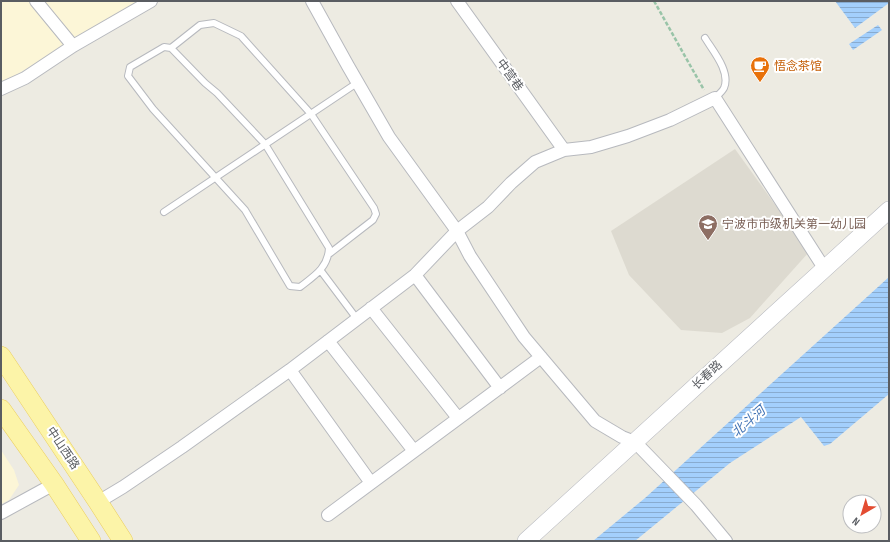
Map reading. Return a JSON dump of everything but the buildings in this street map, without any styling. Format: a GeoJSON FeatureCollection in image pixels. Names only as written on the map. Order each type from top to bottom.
{"type":"FeatureCollection","features":[{"type":"Feature","properties":{"kind":"main road","name":"长春路"},"geometry":{"type":"LineString","coordinates":[[526,541],[889,210]]}},
{"type":"Feature","properties":{"kind":"main road","name":"中山西路"},"geometry":{"type":"LineString","coordinates":[[1,356],[123,541]]}},
{"type":"Feature","properties":{"kind":"main road"},"geometry":{"type":"LineString","coordinates":[[1,408],[54,484],[91,541]]}},
{"type":"Feature","properties":{"kind":"street"},"geometry":{"type":"LineString","coordinates":[[36,1],[73,46]]}},
{"type":"Feature","properties":{"kind":"street"},"geometry":{"type":"LineString","coordinates":[[1,89],[25,78],[73,46],[151,1]]}},
{"type":"Feature","properties":{"kind":"street"},"geometry":{"type":"LineString","coordinates":[[312,1],[389,136],[457,231],[470,256],[524,337],[595,421],[622,437],[635,442],[696,505],[726,541]]}},
{"type":"Feature","properties":{"kind":"street","name":"中营巷"},"geometry":{"type":"LineString","coordinates":[[456,1],[564,150]]}},
{"type":"Feature","properties":{"kind":"street"},"geometry":{"type":"LineString","coordinates":[[98,502],[182,447],[290,370],[416,275],[457,231],[488,206],[535,162],[564,150],[591,147],[628,136],[670,120],[712,99],[824,268]]}},
{"type":"Feature","properties":{"kind":"street"},"geometry":{"type":"LineString","coordinates":[[416,275],[500,388]]}},
{"type":"Feature","properties":{"kind":"street"},"geometry":{"type":"LineString","coordinates":[[372,308],[458,418]]}},
{"type":"Feature","properties":{"kind":"street"},"geometry":{"type":"LineString","coordinates":[[328,341],[414,452]]}},
{"type":"Feature","properties":{"kind":"street"},"geometry":{"type":"LineString","coordinates":[[328,515],[541,357]]}},
{"type":"Feature","properties":{"kind":"street"},"geometry":{"type":"LineString","coordinates":[[290,370],[371,482]]}},
{"type":"Feature","properties":{"kind":"street"},"geometry":{"type":"LineString","coordinates":[[1,513],[54,484]]}},
{"type":"Feature","properties":{"kind":"lane"},"geometry":{"type":"LineString","coordinates":[[171,48],[200,25],[214,23],[241,36],[311,114],[374,208],[376,214],[372,220],[329,254]]}},
{"type":"Feature","properties":{"kind":"lane"},"geometry":{"type":"LineString","coordinates":[[705,38],[723,70],[724,77],[724,87],[722,91],[712,99]]}},
{"type":"Feature","properties":{"kind":"lane"},"geometry":{"type":"LineString","coordinates":[[164,47],[171,48],[205,83],[217,93],[265,144],[329,248],[329,254],[321,271],[300,288],[290,286],[245,210],[214,178],[153,109],[128,76],[130,67],[164,47]]}},
{"type":"Feature","properties":{"kind":"lane"},"geometry":{"type":"LineString","coordinates":[[164,212],[357,82]]}},
{"type":"Feature","properties":{"kind":"lane"},"geometry":{"type":"LineString","coordinates":[[321,271],[357,319]]}},
{"type":"Feature","properties":{"kind":"path"},"geometry":{"type":"LineString","coordinates":[[654,1],[712,99]]}},
{"type":"Feature","properties":{"kind":"shaded area"},"geometry":{"type":"Polygon","coordinates":[[[1,1],[139,1],[1,84],[1,1]]]}},
{"type":"Feature","properties":{"kind":"shaded area","name":"宁波市市级机关第一幼儿园"},"geometry":{"type":"Polygon","coordinates":[[[735,149],[809,252],[750,318],[722,333],[681,330],[629,275],[611,231],[735,149]]]}},
{"type":"Feature","properties":{"kind":"shaded area"},"geometry":{"type":"Polygon","coordinates":[[[1,450],[14,470],[19,485],[9,500],[1,504],[1,450]]]}},
{"type":"Feature","properties":{"kind":"water"},"geometry":{"type":"Polygon","coordinates":[[[835,1],[889,1],[889,3],[855,28],[835,1]]]}},
{"type":"Feature","properties":{"kind":"water"},"geometry":{"type":"Polygon","coordinates":[[[878,25],[882,30],[853,50],[849,44],[878,25]]]}},
{"type":"Feature","properties":{"kind":"water","name":"北斗河"},"geometry":{"type":"Polygon","coordinates":[[[889,277],[889,394],[830,444],[824,446],[801,417],[730,463],[635,541],[593,541],[645,498],[889,277]]]}},
{"type":"Feature","properties":{"kind":"place","name":"悟念茶馆"},"geometry":{"type":"Point","coordinates":[760,83]}},
{"type":"Feature","properties":{"kind":"place","name":"宁波市市级机关第一幼儿园"},"geometry":{"type":"Point","coordinates":[708,241]}}]}
